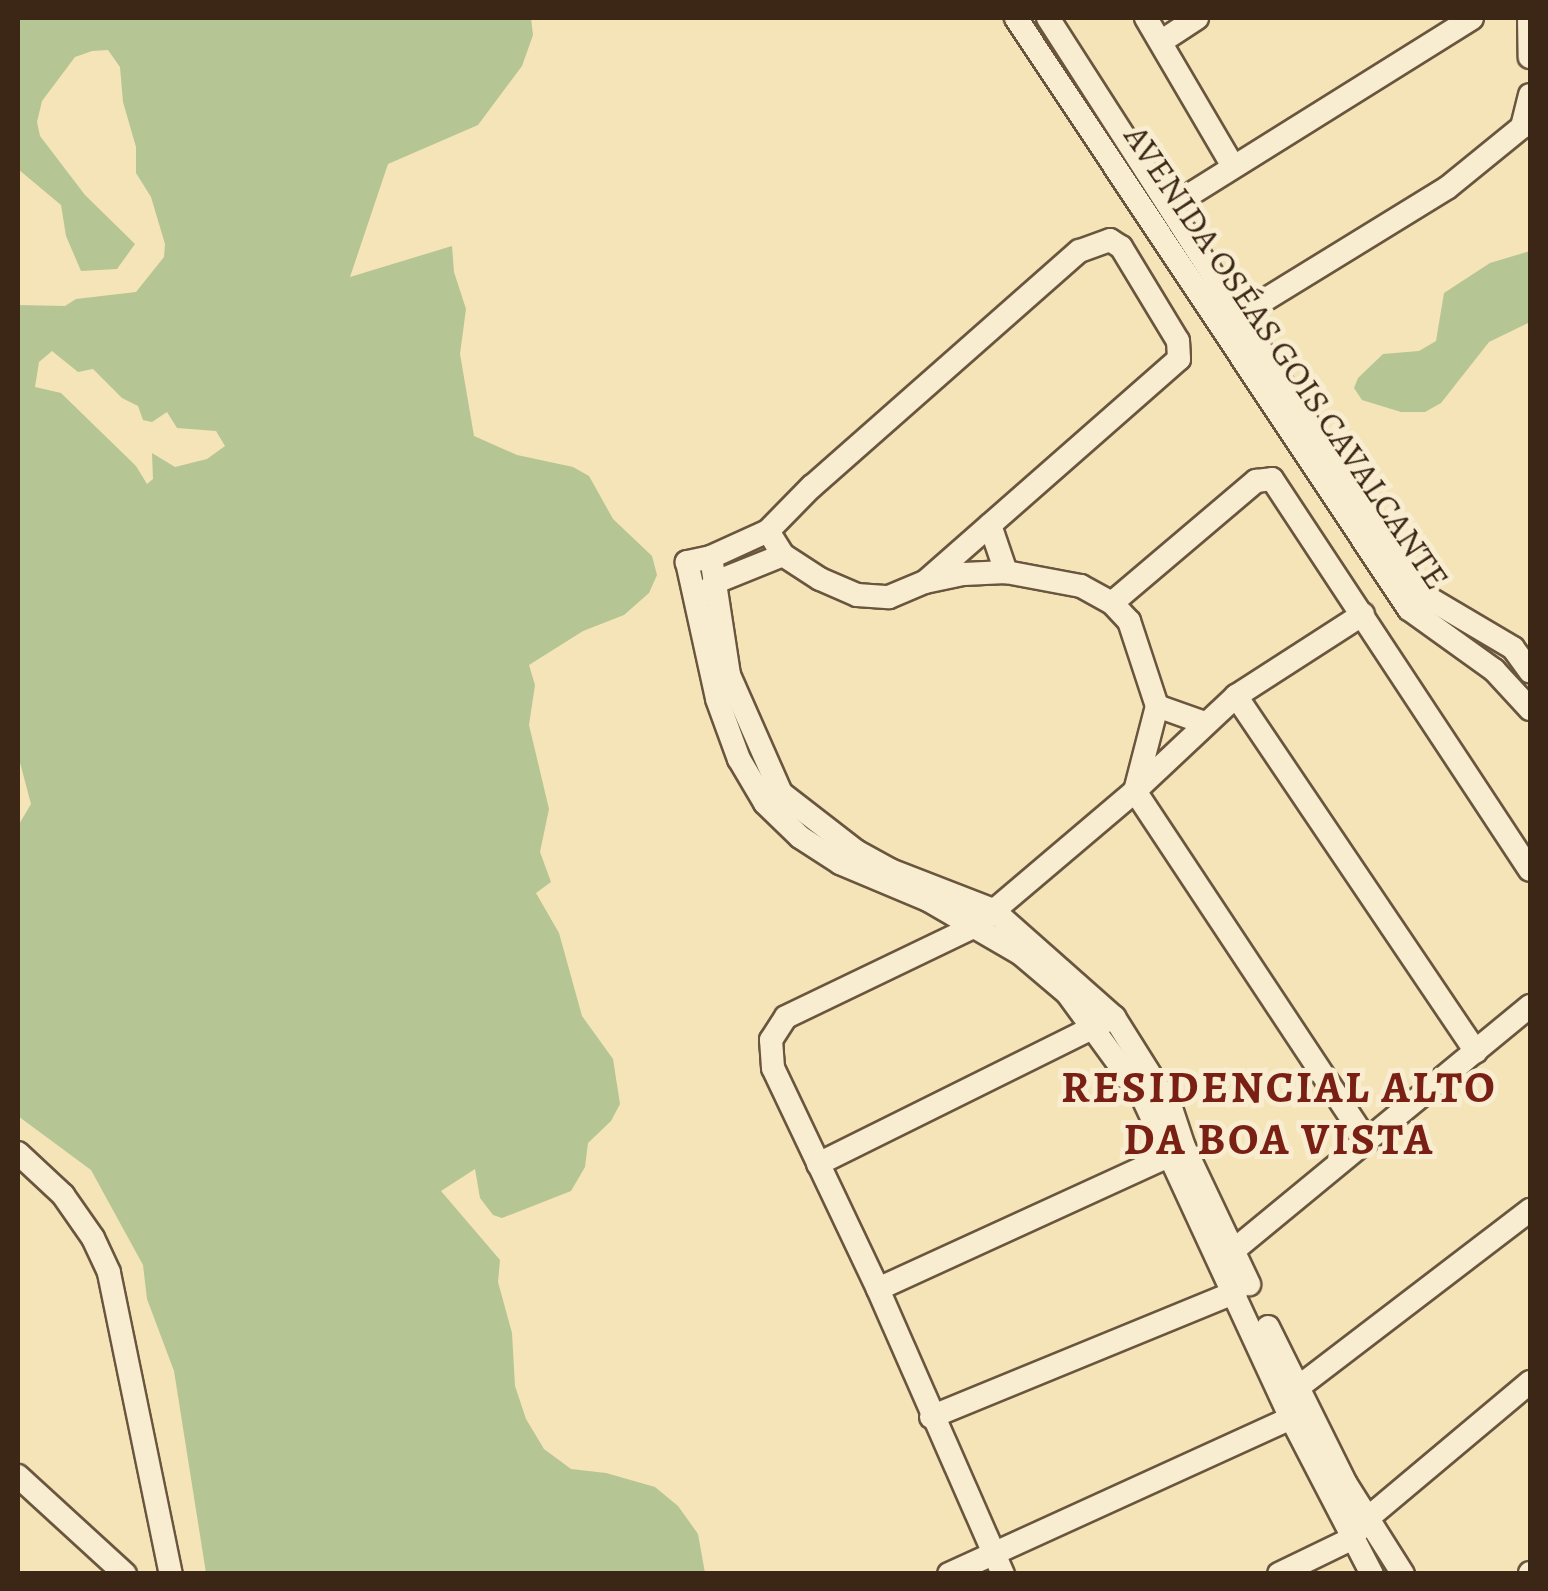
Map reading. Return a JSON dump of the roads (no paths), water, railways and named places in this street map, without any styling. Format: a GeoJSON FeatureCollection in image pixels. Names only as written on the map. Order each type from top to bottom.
{"type":"FeatureCollection","features":[{"type":"Feature","properties":{"kind":"street","name":"AVENIDA OSÉAS GOIS CAVALCANTE"},"geometry":{"type":"LineString","coordinates":[[1016,18],[1416,590],[1513,648],[1530,670]]}},
{"type":"Feature","properties":{"kind":"street","name":"AVENIDA OSÉAS GOIS CAVALCANTE"},"geometry":{"type":"LineString","coordinates":[[1048,18],[1170,207],[1231,321],[1409,609],[1494,670],[1530,709]]}},
{"type":"Feature","properties":{"kind":"street"},"geometry":{"type":"LineString","coordinates":[[1146,18],[1233,166]]}},
{"type":"Feature","properties":{"kind":"street"},"geometry":{"type":"LineString","coordinates":[[1162,41],[1197,18]]}},
{"type":"Feature","properties":{"kind":"street"},"geometry":{"type":"LineString","coordinates":[[1170,207],[1472,18]]}},
{"type":"Feature","properties":{"kind":"street"},"geometry":{"type":"LineString","coordinates":[[1529,18],[1530,57]]}},
{"type":"Feature","properties":{"kind":"street"},"geometry":{"type":"LineString","coordinates":[[1231,321],[1448,188],[1522,127],[1530,95]]}},
{"type":"Feature","properties":{"kind":"street"},"geometry":{"type":"LineString","coordinates":[[925,582],[1179,358],[1178,341],[1121,247],[1110,240],[1097,241],[1080,250],[812,486],[768,531],[710,557],[687,562],[722,714],[739,759],[765,803],[800,837],[840,863],[985,918]]}},
{"type":"Feature","properties":{"kind":"street"},"geometry":{"type":"LineString","coordinates":[[1112,602],[1264,478],[1278,483],[1530,870]]}},
{"type":"Feature","properties":{"kind":"street"},"geometry":{"type":"LineString","coordinates":[[990,525],[1006,572]]}},
{"type":"Feature","properties":{"kind":"street"},"geometry":{"type":"LineString","coordinates":[[768,531],[783,555],[820,580],[857,595],[889,597],[925,582],[964,574],[1006,572],[1081,586],[1112,602],[1129,621],[1157,706],[1135,791],[1368,1141]]}},
{"type":"Feature","properties":{"kind":"street"},"geometry":{"type":"LineString","coordinates":[[695,603],[716,582],[783,555]]}},
{"type":"Feature","properties":{"kind":"street"},"geometry":{"type":"LineString","coordinates":[[710,557],[729,675],[781,793],[813,821],[873,861],[985,918],[1104,1022],[1142,1096],[1234,1250],[1296,1389],[1403,1574]]}},
{"type":"Feature","properties":{"kind":"street"},"geometry":{"type":"LineString","coordinates":[[999,1564],[931,1417],[878,1289],[773,1068],[771,1040],[786,1016],[985,918],[1135,791],[1236,696],[1364,614]]}},
{"type":"Feature","properties":{"kind":"street"},"geometry":{"type":"LineString","coordinates":[[1236,696],[1476,1052]]}},
{"type":"Feature","properties":{"kind":"street"},"geometry":{"type":"LineString","coordinates":[[1157,706],[1206,724]]}},
{"type":"Feature","properties":{"kind":"street"},"geometry":{"type":"LineString","coordinates":[[1234,1250],[1530,1006]]}},
{"type":"Feature","properties":{"kind":"street"},"geometry":{"type":"LineString","coordinates":[[818,1164],[1104,1022]]}},
{"type":"Feature","properties":{"kind":"street"},"geometry":{"type":"LineString","coordinates":[[18,1152],[63,1195],[93,1238],[109,1273],[171,1574]]}},
{"type":"Feature","properties":{"kind":"street"},"geometry":{"type":"LineString","coordinates":[[878,1289],[1177,1152]]}},
{"type":"Feature","properties":{"kind":"street"},"geometry":{"type":"LineString","coordinates":[[1177,1152],[1291,1418],[1372,1574]]}},
{"type":"Feature","properties":{"kind":"street"},"geometry":{"type":"LineString","coordinates":[[1296,1389],[1530,1210]]}},
{"type":"Feature","properties":{"kind":"street"},"geometry":{"type":"LineString","coordinates":[[931,1417],[1236,1292]]}},
{"type":"Feature","properties":{"kind":"street"},"geometry":{"type":"LineString","coordinates":[[1279,1574],[1351,1540],[1368,1518],[1530,1382]]}},
{"type":"Feature","properties":{"kind":"street"},"geometry":{"type":"LineString","coordinates":[[949,1574],[999,1564],[1291,1418]]}},
{"type":"Feature","properties":{"kind":"street"},"geometry":{"type":"LineString","coordinates":[[18,1476],[125,1574]]}},
{"type":"Feature","properties":{"kind":"district","name":"RESIDENCIAL ALTO DA BOA VISTA"},"geometry":{"type":"Point","coordinates":[1279,1114]}}]}
